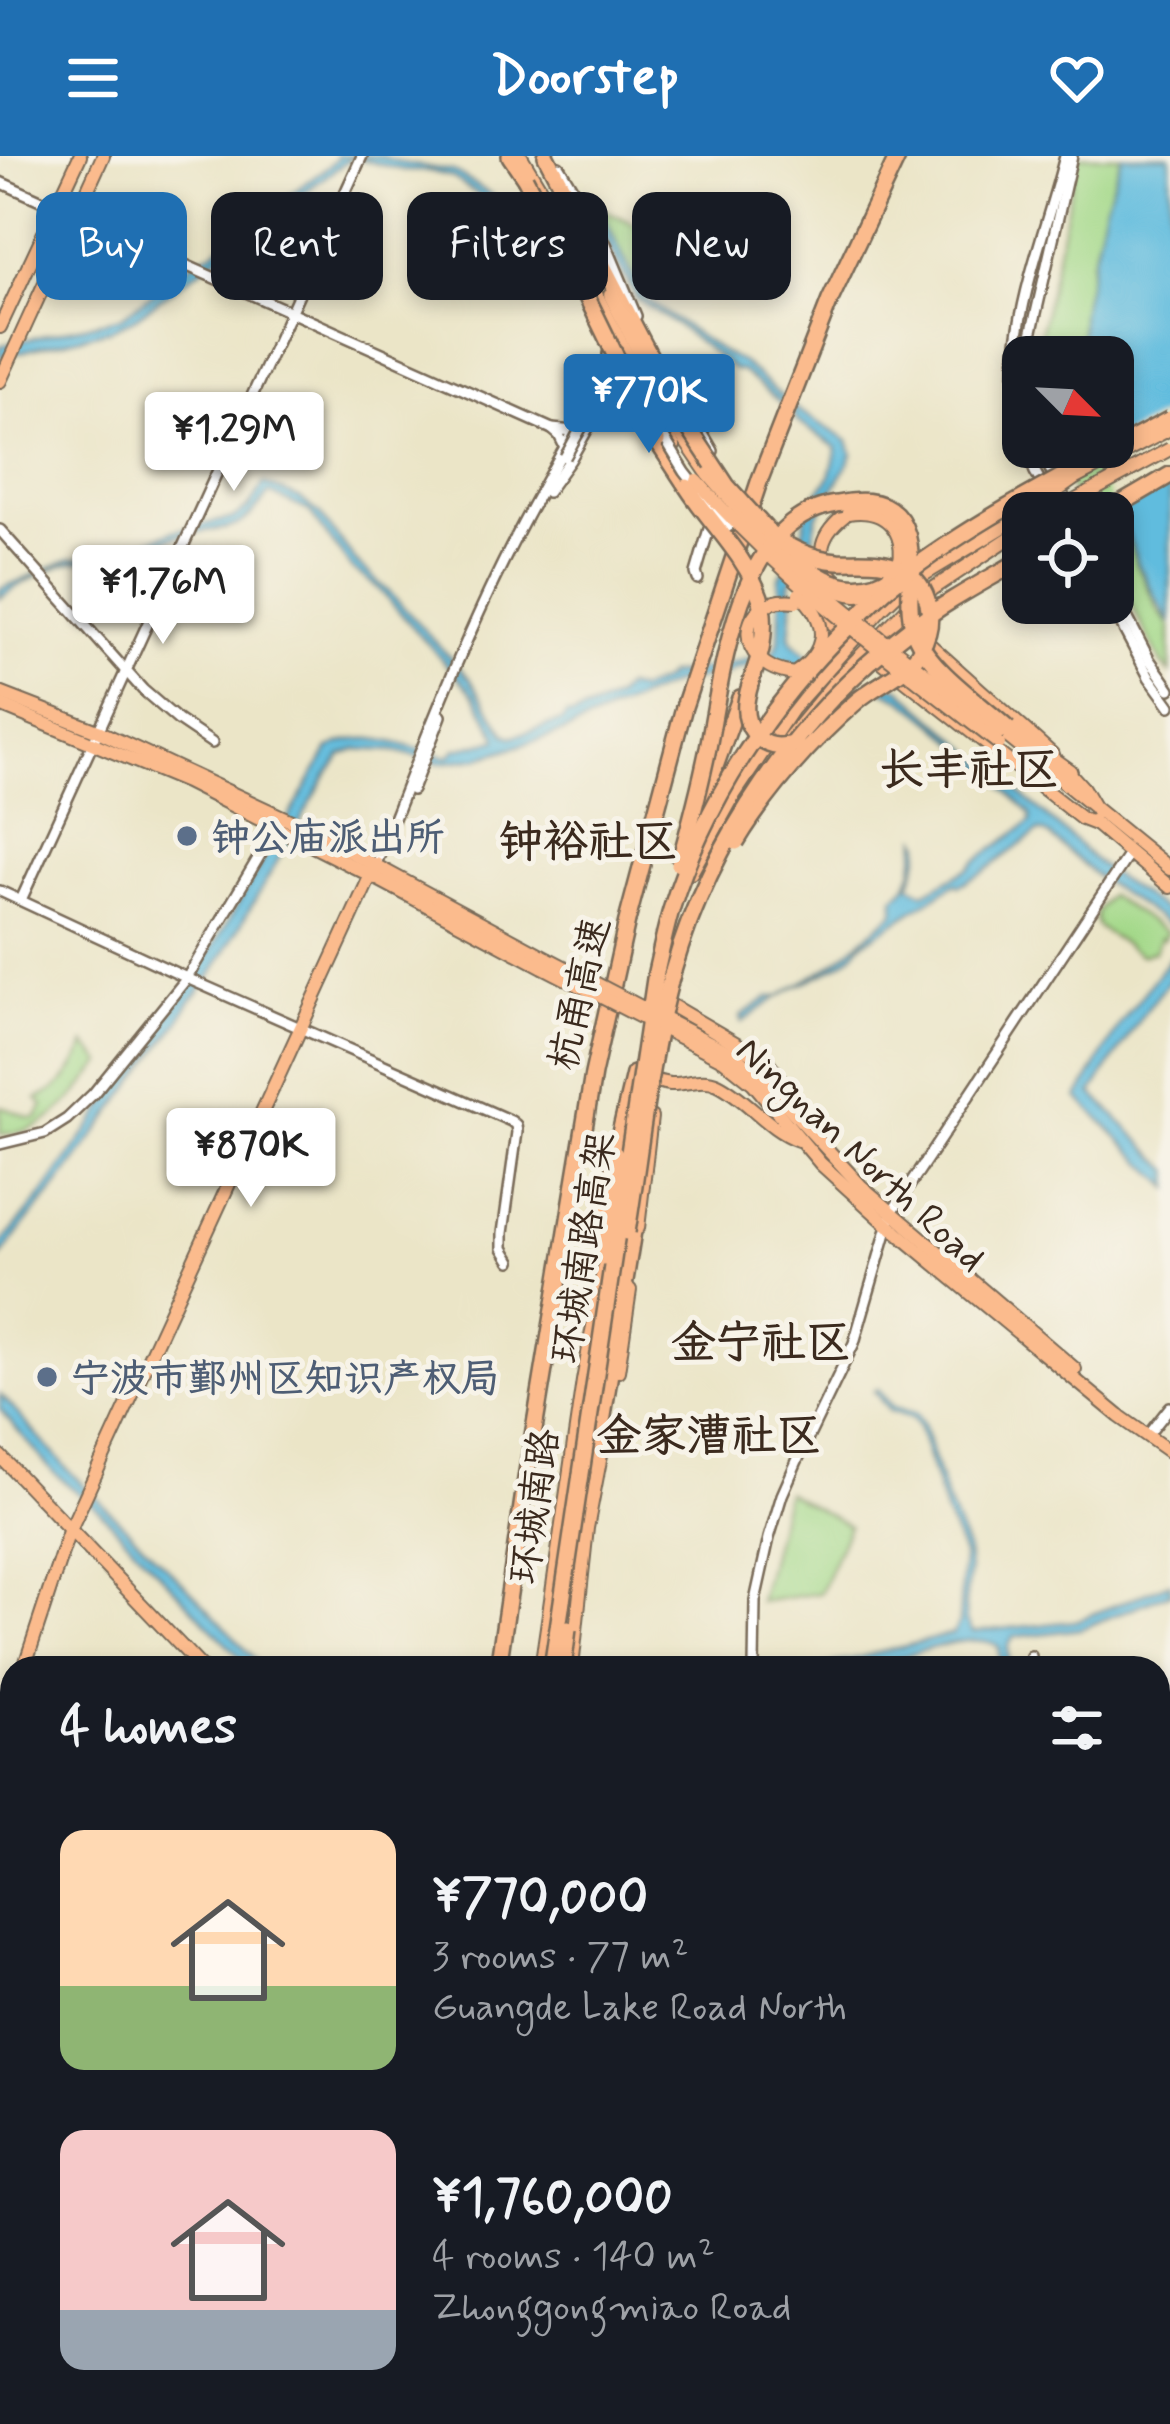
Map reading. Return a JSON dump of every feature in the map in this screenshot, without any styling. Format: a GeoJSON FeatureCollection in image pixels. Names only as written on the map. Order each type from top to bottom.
{"type":"FeatureCollection","features":[{"type":"Feature","properties":{"kind":"highway"},"geometry":{"type":"LineString","coordinates":[[506,156],[525,178],[657,441],[724,530],[761,600],[762,646],[745,712],[749,728],[760,740],[776,747],[798,743],[906,643],[971,590],[1002,572]]}},
{"type":"Feature","properties":{"kind":"highway"},"geometry":{"type":"LineString","coordinates":[[550,156],[681,416],[727,486],[802,564],[825,580],[862,586],[885,580],[983,516],[1002,518]]}},
{"type":"Feature","properties":{"kind":"highway","name":"杭甬高速"},"geometry":{"type":"LineString","coordinates":[[496,1656],[593,1074],[680,706],[752,477],[823,297],[889,156]]}},
{"type":"Feature","properties":{"kind":"highway","name":"杭甬高速"},"geometry":{"type":"LineString","coordinates":[[700,645],[830,300],[898,156]]}},
{"type":"Feature","properties":{"kind":"highway","name":"环城南路高架"},"geometry":{"type":"LineString","coordinates":[[1061,492],[1170,418]]}},
{"type":"Feature","properties":{"kind":"highway"},"geometry":{"type":"LineString","coordinates":[[1134,496],[1170,476]]}},
{"type":"Feature","properties":{"kind":"highway"},"geometry":{"type":"LineString","coordinates":[[679,866],[725,655],[742,602],[759,561],[780,532],[823,506],[856,500],[879,503],[897,515],[908,537],[909,613],[916,638],[1003,735],[1069,772]]}},
{"type":"Feature","properties":{"kind":"highway","name":"环城南路高架"},"geometry":{"type":"LineString","coordinates":[[566,1656],[587,1466],[656,972],[671,909],[698,841],[732,776],[774,710],[824,651],[891,585],[1002,529]]}},
{"type":"Feature","properties":{"kind":"highway"},"geometry":{"type":"LineString","coordinates":[[656,972],[668,900],[755,643],[752,602],[724,530]]}},
{"type":"Feature","properties":{"kind":"highway"},"geometry":{"type":"LineString","coordinates":[[691,916],[757,810],[839,717],[917,657],[930,628],[928,600],[904,570],[880,562],[809,556],[770,535]]}},
{"type":"Feature","properties":{"kind":"highway","name":"环城南路高架"},"geometry":{"type":"LineString","coordinates":[[554,1656],[656,1049],[691,916],[742,812],[823,710],[905,632],[1002,572]]}},
{"type":"Feature","properties":{"kind":"highway"},"geometry":{"type":"LineString","coordinates":[[587,1466],[586,1396],[615,1154],[634,1074]]}},
{"type":"Feature","properties":{"kind":"highway"},"geometry":{"type":"LineString","coordinates":[[587,1466],[602,1422],[653,1099]]}},
{"type":"Feature","properties":{"kind":"main road"},"geometry":{"type":"LineString","coordinates":[[63,192],[80,156]]}},
{"type":"Feature","properties":{"kind":"main road"},"geometry":{"type":"LineString","coordinates":[[86,192],[104,156]]}},
{"type":"Feature","properties":{"kind":"main road"},"geometry":{"type":"LineString","coordinates":[[521,156],[678,430],[708,474],[776,552],[1003,735],[1170,887]]}},
{"type":"Feature","properties":{"kind":"main road"},"geometry":{"type":"LineString","coordinates":[[536,156],[555,184],[659,420],[688,468],[785,573],[875,648],[1003,735]]}},
{"type":"Feature","properties":{"kind":"main road"},"geometry":{"type":"LineString","coordinates":[[0,327],[36,250]]}},
{"type":"Feature","properties":{"kind":"main road"},"geometry":{"type":"LineString","coordinates":[[2,376],[37,300]]}},
{"type":"Feature","properties":{"kind":"main road"},"geometry":{"type":"LineString","coordinates":[[1057,492],[1170,429]]}},
{"type":"Feature","properties":{"kind":"main road"},"geometry":{"type":"LineString","coordinates":[[1093,492],[1170,449]]}},
{"type":"Feature","properties":{"kind":"main road"},"geometry":{"type":"LineString","coordinates":[[776,552],[841,592],[866,596],[897,574],[902,551],[898,536],[881,516],[848,513],[830,528],[822,563],[831,576],[850,592],[881,609],[898,620],[928,643],[1045,747],[1083,788],[1096,818],[1170,868]]}},
{"type":"Feature","properties":{"kind":"main road"},"geometry":{"type":"LineString","coordinates":[[724,530],[771,569],[785,573]]}},
{"type":"Feature","properties":{"kind":"main road","name":"环城南路"},"geometry":{"type":"LineString","coordinates":[[568,1656],[626,1329],[653,1099],[686,941],[730,838],[772,759],[825,684],[861,644],[881,609],[905,586],[1002,530]]}},
{"type":"Feature","properties":{"kind":"main road","name":"环城南路"},"geometry":{"type":"LineString","coordinates":[[861,644],[898,620],[914,602],[1002,535]]}},
{"type":"Feature","properties":{"kind":"main road"},"geometry":{"type":"LineString","coordinates":[[928,643],[928,619],[944,587],[961,568]]}},
{"type":"Feature","properties":{"kind":"main road"},"geometry":{"type":"LineString","coordinates":[[785,573],[790,586],[809,603],[817,617],[822,642],[816,656],[794,674],[768,668],[755,657],[748,639],[751,623],[766,604],[796,601],[861,644],[1082,820],[1096,818]]}},
{"type":"Feature","properties":{"kind":"main road","name":"环城南路"},"geometry":{"type":"LineString","coordinates":[[543,1656],[583,1381],[649,995],[679,895],[734,795],[792,710],[825,684]]}},
{"type":"Feature","properties":{"kind":"main road"},"geometry":{"type":"LineString","coordinates":[[0,693],[300,832],[698,1042]]}},
{"type":"Feature","properties":{"kind":"main road"},"geometry":{"type":"LineString","coordinates":[[0,705],[96,737]]}},
{"type":"Feature","properties":{"kind":"main road"},"geometry":{"type":"LineString","coordinates":[[72,1533],[375,871]]}},
{"type":"Feature","properties":{"kind":"main road"},"geometry":{"type":"LineString","coordinates":[[634,1074],[673,1084],[714,1082],[805,1135],[809,1120],[768,1062],[649,995]]}},
{"type":"Feature","properties":{"kind":"main road"},"geometry":{"type":"LineString","coordinates":[[31,1656],[81,1506],[303,1028]]}},
{"type":"Feature","properties":{"kind":"main road","name":"Ningnan North Road"},"geometry":{"type":"LineString","coordinates":[[698,1042],[733,1054],[755,1071],[805,1135],[890,1219],[1119,1416],[1170,1448]]}},
{"type":"Feature","properties":{"kind":"main road","name":"Ningnan North Road"},"geometry":{"type":"LineString","coordinates":[[698,1042],[754,1084],[784,1126]]}},
{"type":"Feature","properties":{"kind":"main road"},"geometry":{"type":"LineString","coordinates":[[755,1071],[768,1072],[768,1062]]}},
{"type":"Feature","properties":{"kind":"main road","name":"Ningnan North Road"},"geometry":{"type":"LineString","coordinates":[[890,1219],[1170,1448]]}},
{"type":"Feature","properties":{"kind":"main road"},"geometry":{"type":"LineString","coordinates":[[0,1460],[187,1656]]}},
{"type":"Feature","properties":{"kind":"street"},"geometry":{"type":"LineString","coordinates":[[21,900],[362,156]]}},
{"type":"Feature","properties":{"kind":"street"},"geometry":{"type":"LineString","coordinates":[[506,156],[592,315],[609,356],[605,377],[547,492]]}},
{"type":"Feature","properties":{"kind":"street"},"geometry":{"type":"LineString","coordinates":[[550,156],[606,244],[639,322],[723,468],[698,579]]}},
{"type":"Feature","properties":{"kind":"street"},"geometry":{"type":"LineString","coordinates":[[1030,336],[1069,156]]}},
{"type":"Feature","properties":{"kind":"street"},"geometry":{"type":"LineString","coordinates":[[1018,336],[1040,240],[1069,156]]}},
{"type":"Feature","properties":{"kind":"street"},"geometry":{"type":"LineString","coordinates":[[0,182],[36,198]]}},
{"type":"Feature","properties":{"kind":"street"},"geometry":{"type":"LineString","coordinates":[[187,266],[551,429],[560,436],[565,452]]}},
{"type":"Feature","properties":{"kind":"street"},"geometry":{"type":"LineString","coordinates":[[375,871],[461,655],[518,531],[592,413],[609,401],[627,401],[645,409],[724,530]]}},
{"type":"Feature","properties":{"kind":"street"},"geometry":{"type":"LineString","coordinates":[[375,871],[518,541],[598,412],[627,406],[645,418],[712,517]]}},
{"type":"Feature","properties":{"kind":"street"},"geometry":{"type":"LineString","coordinates":[[551,429],[574,431]]}},
{"type":"Feature","properties":{"kind":"street"},"geometry":{"type":"LineString","coordinates":[[0,530],[160,706],[212,743]]}},
{"type":"Feature","properties":{"kind":"street"},"geometry":{"type":"LineString","coordinates":[[1121,624],[1170,706]]}},
{"type":"Feature","properties":{"kind":"street"},"geometry":{"type":"LineString","coordinates":[[1131,624],[1170,688]]}},
{"type":"Feature","properties":{"kind":"street"},"geometry":{"type":"LineString","coordinates":[[0,1144],[32,1138],[67,1119],[93,1094],[188,978],[281,823]]}},
{"type":"Feature","properties":{"kind":"street"},"geometry":{"type":"LineString","coordinates":[[754,1656],[755,1601],[782,1496],[854,1343],[890,1219],[1130,854]]}},
{"type":"Feature","properties":{"kind":"street"},"geometry":{"type":"LineString","coordinates":[[0,891],[516,1125],[503,1234],[503,1248],[511,1261]]}},
{"type":"Feature","properties":{"kind":"street"},"geometry":{"type":"LineString","coordinates":[[1151,1431],[1170,1407]]}},
{"type":"Feature","properties":{"kind":"green space"},"geometry":{"type":"Polygon","coordinates":[[[1078,156],[1121,156],[1091,263],[1085,336],[1039,336],[1078,156]]]}},
{"type":"Feature","properties":{"kind":"green space"},"geometry":{"type":"Polygon","coordinates":[[[608,211],[632,223],[632,274],[608,226],[608,211]]]}},
{"type":"Feature","properties":{"kind":"green space"},"geometry":{"type":"Polygon","coordinates":[[[1060,468],[1106,468],[1112,492],[1072,492],[1060,468]]]}},
{"type":"Feature","properties":{"kind":"green space"},"geometry":{"type":"Polygon","coordinates":[[[1134,558],[1170,628],[1170,673],[1134,610],[1134,558]]]}},
{"type":"Feature","properties":{"kind":"green space"},"geometry":{"type":"Polygon","coordinates":[[[1109,895],[1167,933],[1155,951],[1140,955],[1098,927],[1097,913],[1109,895]]]}},
{"type":"Feature","properties":{"kind":"green space"},"geometry":{"type":"Polygon","coordinates":[[[86,1044],[102,1063],[70,1100],[33,1128],[0,1134],[0,1106],[37,1117],[43,1105],[37,1099],[67,1077],[86,1044]]]}},
{"type":"Feature","properties":{"kind":"green space"},"geometry":{"type":"Polygon","coordinates":[[[786,1492],[849,1526],[820,1593],[759,1602],[786,1492]]]}},
{"type":"Feature","properties":{"kind":"water"},"geometry":{"type":"Polygon","coordinates":[[[336,156],[379,156],[453,171],[486,192],[474,192],[452,177],[429,171],[407,171],[352,157],[305,192],[294,192],[336,156]]]}},
{"type":"Feature","properties":{"kind":"water"},"geometry":{"type":"Polygon","coordinates":[[[1122,156],[1170,156],[1170,624],[1134,552],[1134,492],[1114,492],[1106,468],[1134,468],[1134,336],[1082,336],[1081,314],[1105,206],[1122,156]]]}},
{"type":"Feature","properties":{"kind":"water"},"geometry":{"type":"Polygon","coordinates":[[[608,225],[632,274],[632,290],[608,245],[608,225]]]}},
{"type":"Feature","properties":{"kind":"water"},"geometry":{"type":"Polygon","coordinates":[[[211,253],[211,261],[187,279],[187,267],[211,253]]]}},
{"type":"Feature","properties":{"kind":"water"},"geometry":{"type":"Polygon","coordinates":[[[144,300],[159,300],[109,330],[0,357],[0,346],[121,317],[144,300]]]}},
{"type":"Feature","properties":{"kind":"water"},"geometry":{"type":"Polygon","coordinates":[[[638,300],[647,300],[743,363],[795,408],[848,441],[852,454],[817,516],[811,545],[789,585],[793,642],[839,686],[884,684],[901,689],[1099,864],[1170,915],[1170,926],[1039,831],[982,873],[956,883],[861,944],[841,963],[793,988],[833,964],[895,912],[895,897],[913,872],[918,838],[920,853],[910,885],[924,893],[969,868],[1031,822],[1031,814],[957,743],[894,694],[880,690],[834,701],[789,660],[764,669],[753,665],[675,683],[564,732],[479,758],[440,763],[395,751],[357,749],[342,755],[326,776],[213,973],[179,1022],[0,1258],[0,1245],[43,1194],[190,986],[329,749],[374,739],[448,757],[456,749],[498,737],[475,696],[377,587],[352,569],[309,511],[269,493],[232,527],[174,537],[115,560],[67,564],[0,598],[0,589],[70,559],[114,555],[173,531],[234,518],[249,507],[264,483],[301,499],[320,514],[357,563],[470,679],[512,737],[615,699],[625,687],[639,691],[668,675],[774,653],[779,641],[779,578],[801,541],[808,506],[830,477],[837,448],[638,300]]]}},
{"type":"Feature","properties":{"kind":"water"},"geometry":{"type":"Polygon","coordinates":[[[1170,958],[1170,980],[1092,1093],[1170,1170],[1170,1188],[1078,1098],[1120,1024],[1170,958]]]}},
{"type":"Feature","properties":{"kind":"water"},"geometry":{"type":"Polygon","coordinates":[[[769,997],[778,997],[742,1022],[741,1016],[769,997]]]}},
{"type":"Feature","properties":{"kind":"water"},"geometry":{"type":"Polygon","coordinates":[[[878,1389],[892,1407],[916,1414],[923,1425],[967,1549],[966,1621],[973,1632],[1076,1621],[1170,1583],[1170,1593],[1080,1629],[1014,1637],[1008,1656],[999,1656],[999,1647],[986,1641],[970,1641],[903,1656],[866,1656],[953,1634],[959,1623],[963,1555],[918,1426],[912,1418],[889,1411],[874,1391],[878,1389]]]}},
{"type":"Feature","properties":{"kind":"water"},"geometry":{"type":"Polygon","coordinates":[[[0,1394],[68,1470],[252,1656],[239,1656],[99,1510],[53,1472],[0,1409],[0,1394]]]}},
{"type":"Feature","properties":{"kind":"pier"},"geometry":{"type":"Polygon","coordinates":[[[1170,410],[1170,482],[1134,501],[1134,492],[1107,492],[1100,468],[1134,468],[1134,429],[1170,410]]]}},
{"type":"Feature","properties":{"kind":"place","name":"钟公庙派出所"},"geometry":{"type":"Point","coordinates":[187,836]}},
{"type":"Feature","properties":{"kind":"place","name":"宁波市鄞州区知识产权局"},"geometry":{"type":"Point","coordinates":[47,1377]}},
{"type":"Feature","properties":{"kind":"district","name":"长丰社区"},"geometry":{"type":"Point","coordinates":[969,768]}},
{"type":"Feature","properties":{"kind":"district","name":"钟裕社区"},"geometry":{"type":"Point","coordinates":[588,840]}},
{"type":"Feature","properties":{"kind":"district","name":"金宁社区"},"geometry":{"type":"Point","coordinates":[761,1341]}},
{"type":"Feature","properties":{"kind":"district","name":"金家漕社区"},"geometry":{"type":"Point","coordinates":[709,1434]}}]}
